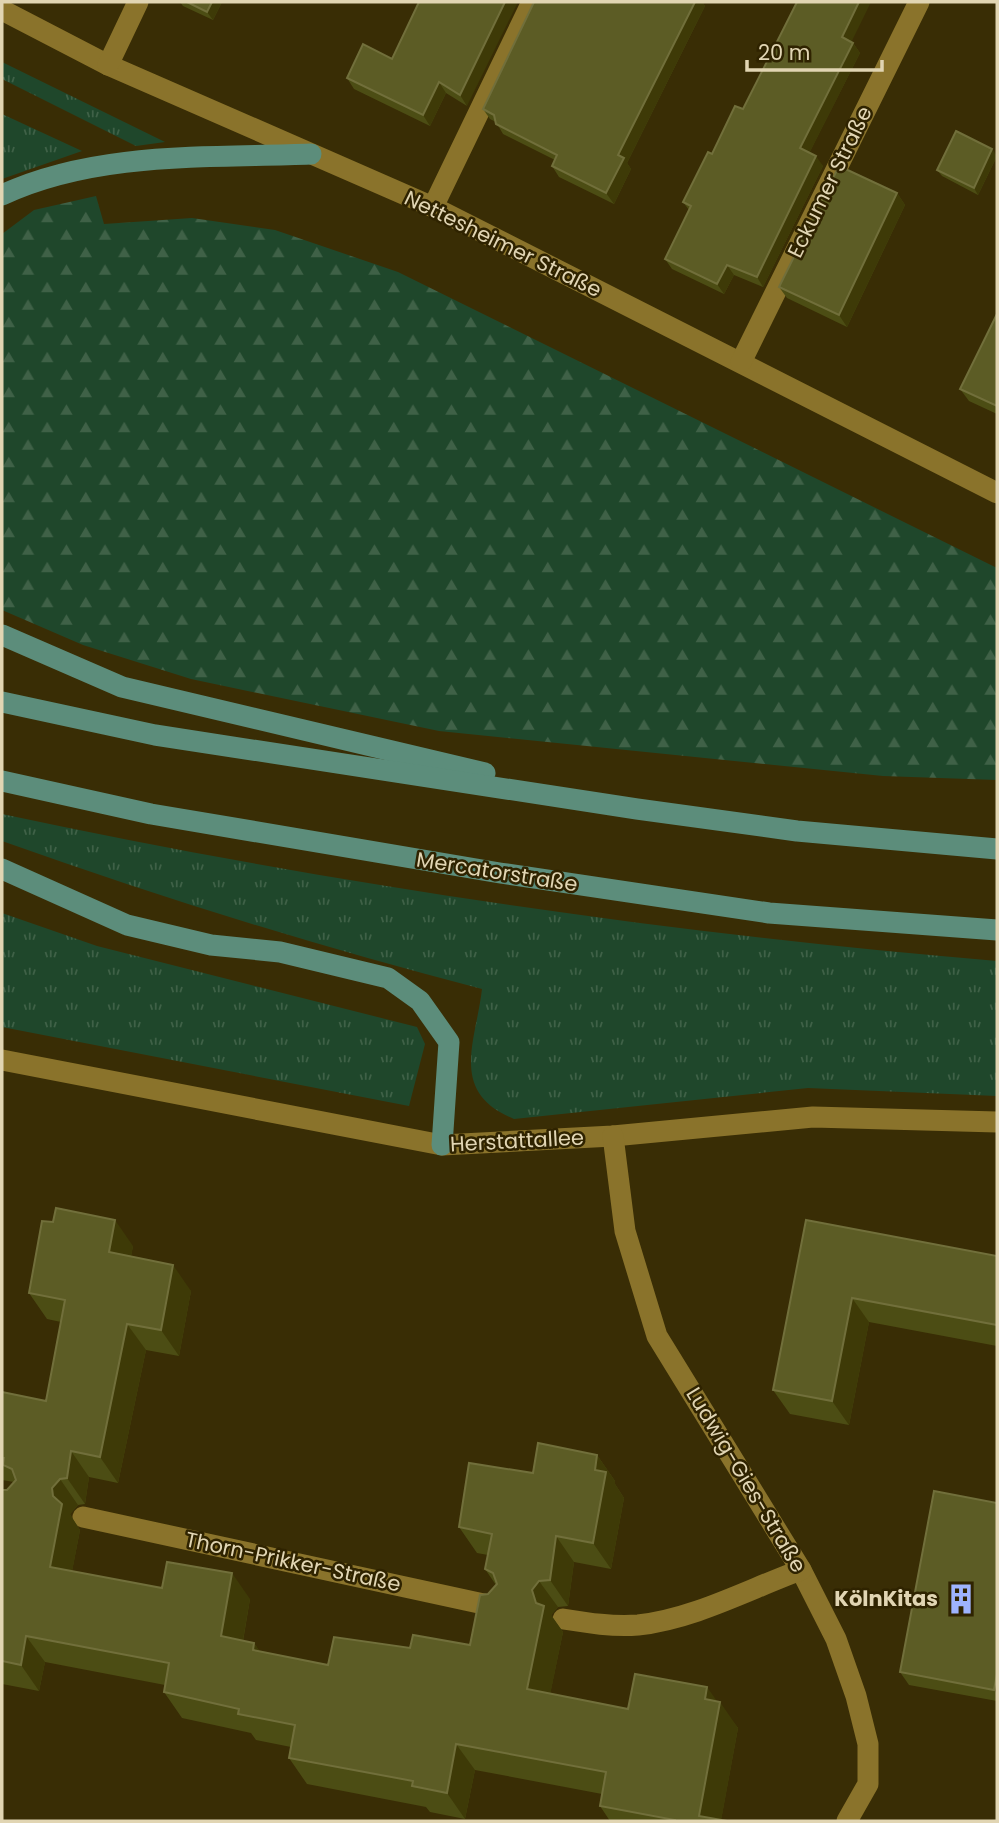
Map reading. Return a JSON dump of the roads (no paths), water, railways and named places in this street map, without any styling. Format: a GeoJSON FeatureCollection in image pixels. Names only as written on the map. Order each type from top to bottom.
{"type":"FeatureCollection","features":[{"type":"Feature","properties":{"kind":"main road"},"geometry":{"type":"LineString","coordinates":[[2,195],[31,181],[123,162],[311,154]]}},
{"type":"Feature","properties":{"kind":"main road"},"geometry":{"type":"LineString","coordinates":[[2,635],[122,687],[637,809]]}},
{"type":"Feature","properties":{"kind":"main road"},"geometry":{"type":"LineString","coordinates":[[2,702],[155,735],[637,809],[797,831],[997,849]]}},
{"type":"Feature","properties":{"kind":"main road","name":"Mercatorstraße"},"geometry":{"type":"LineString","coordinates":[[2,781],[150,814],[500,873],[769,913],[997,930]]}},
{"type":"Feature","properties":{"kind":"main road"},"geometry":{"type":"LineString","coordinates":[[2,869],[127,925],[211,945],[280,952],[388,978],[420,1001],[449,1042],[442,1145]]}},
{"type":"Feature","properties":{"kind":"street"},"geometry":{"type":"LineString","coordinates":[[108,65],[138,2]]}},
{"type":"Feature","properties":{"kind":"street"},"geometry":{"type":"LineString","coordinates":[[433,207],[532,2]]}},
{"type":"Feature","properties":{"kind":"street","name":"Eckumer Straße"},"geometry":{"type":"LineString","coordinates":[[741,362],[919,2]]}},
{"type":"Feature","properties":{"kind":"street","name":"Nettesheimer Straße"},"geometry":{"type":"LineString","coordinates":[[2,10],[108,65],[433,207],[997,493]]}},
{"type":"Feature","properties":{"kind":"street","name":"Herstattallee"},"geometry":{"type":"LineString","coordinates":[[2,1060],[442,1145],[613,1136],[813,1117],[997,1122]]}},
{"type":"Feature","properties":{"kind":"street","name":"Ludwig-Gies-Straße"},"geometry":{"type":"LineString","coordinates":[[613,1136],[625,1231],[657,1336],[801,1570],[836,1639],[856,1696],[868,1744],[868,1784],[847,1821]]}},
{"type":"Feature","properties":{"kind":"street","name":"Thorn-Prikker-Straße"},"geometry":{"type":"LineString","coordinates":[[83,1517],[502,1608]]}},
{"type":"Feature","properties":{"kind":"street"},"geometry":{"type":"LineString","coordinates":[[563,1619],[597,1625],[638,1625],[680,1616],[801,1570]]}},
{"type":"Feature","properties":{"kind":"place","name":"KölnKitas"},"geometry":{"type":"Point","coordinates":[961,1599]}}]}
